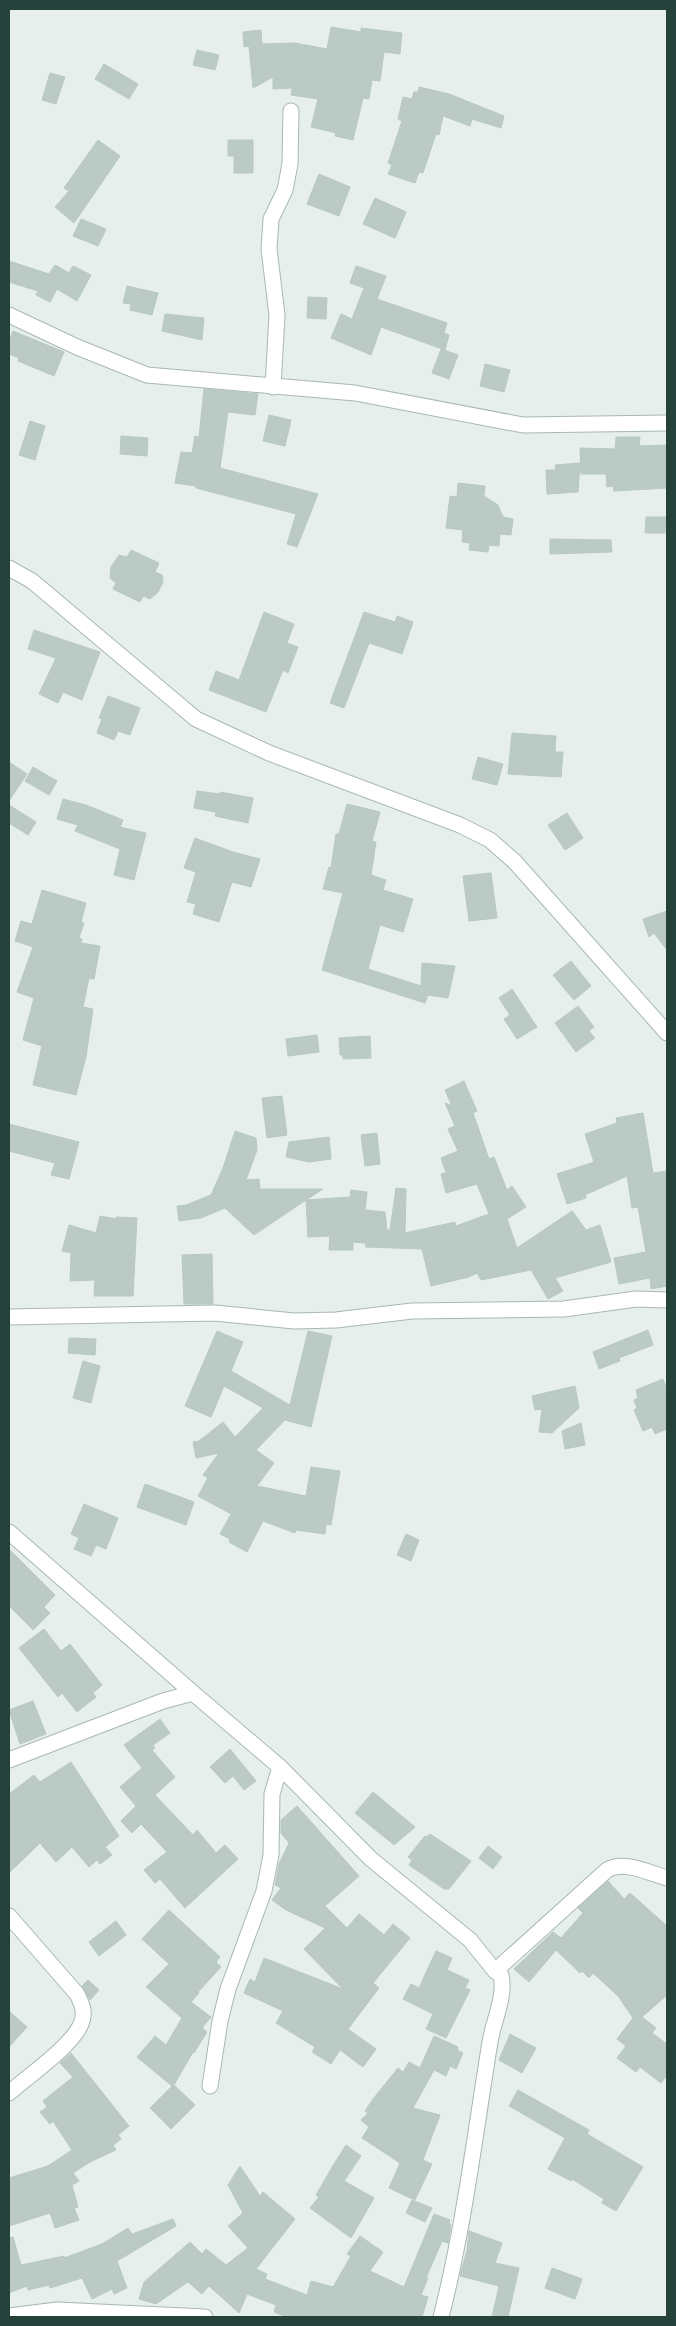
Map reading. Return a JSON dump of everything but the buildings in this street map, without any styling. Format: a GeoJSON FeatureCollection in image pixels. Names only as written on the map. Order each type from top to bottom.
{"type":"FeatureCollection","features":[{"type":"Feature","properties":{"kind":"street"},"geometry":{"type":"LineString","coordinates":[[273,387],[277,315],[269,249],[270,227],[271,219],[285,190],[290,164],[291,111]]}},
{"type":"Feature","properties":{"kind":"street"},"geometry":{"type":"LineString","coordinates":[[9,315],[77,347],[147,375],[355,393],[523,425],[667,422]]}},
{"type":"Feature","properties":{"kind":"street"},"geometry":{"type":"LineString","coordinates":[[9,568],[32,581],[196,719],[269,753],[460,824],[490,840],[515,862],[667,1033]]}},
{"type":"Feature","properties":{"kind":"street"},"geometry":{"type":"LineString","coordinates":[[9,1317],[215,1313],[294,1320],[328,1320],[412,1311],[564,1309],[636,1299],[667,1300]]}},
{"type":"Feature","properties":{"kind":"street"},"geometry":{"type":"LineString","coordinates":[[9,1532],[280,1767],[371,1859],[470,1940],[495,1971],[501,1975],[502,1988],[492,2029],[464,2205],[441,2317]]}},
{"type":"Feature","properties":{"kind":"street"},"geometry":{"type":"LineString","coordinates":[[9,1760],[163,1702],[193,1693]]}},
{"type":"Feature","properties":{"kind":"street"},"geometry":{"type":"LineString","coordinates":[[210,2086],[220,2021],[228,1989],[264,1891],[271,1855],[272,1794],[280,1767]]}},
{"type":"Feature","properties":{"kind":"street"},"geometry":{"type":"LineString","coordinates":[[495,1971],[607,1870],[616,1865],[667,1878]]}},
{"type":"Feature","properties":{"kind":"street"},"geometry":{"type":"LineString","coordinates":[[9,1916],[78,1994],[84,2008],[81,2024],[64,2046],[9,2093]]}},
{"type":"Feature","properties":{"kind":"street"},"geometry":{"type":"LineString","coordinates":[[9,2316],[57,2310],[205,2317]]}}]}
